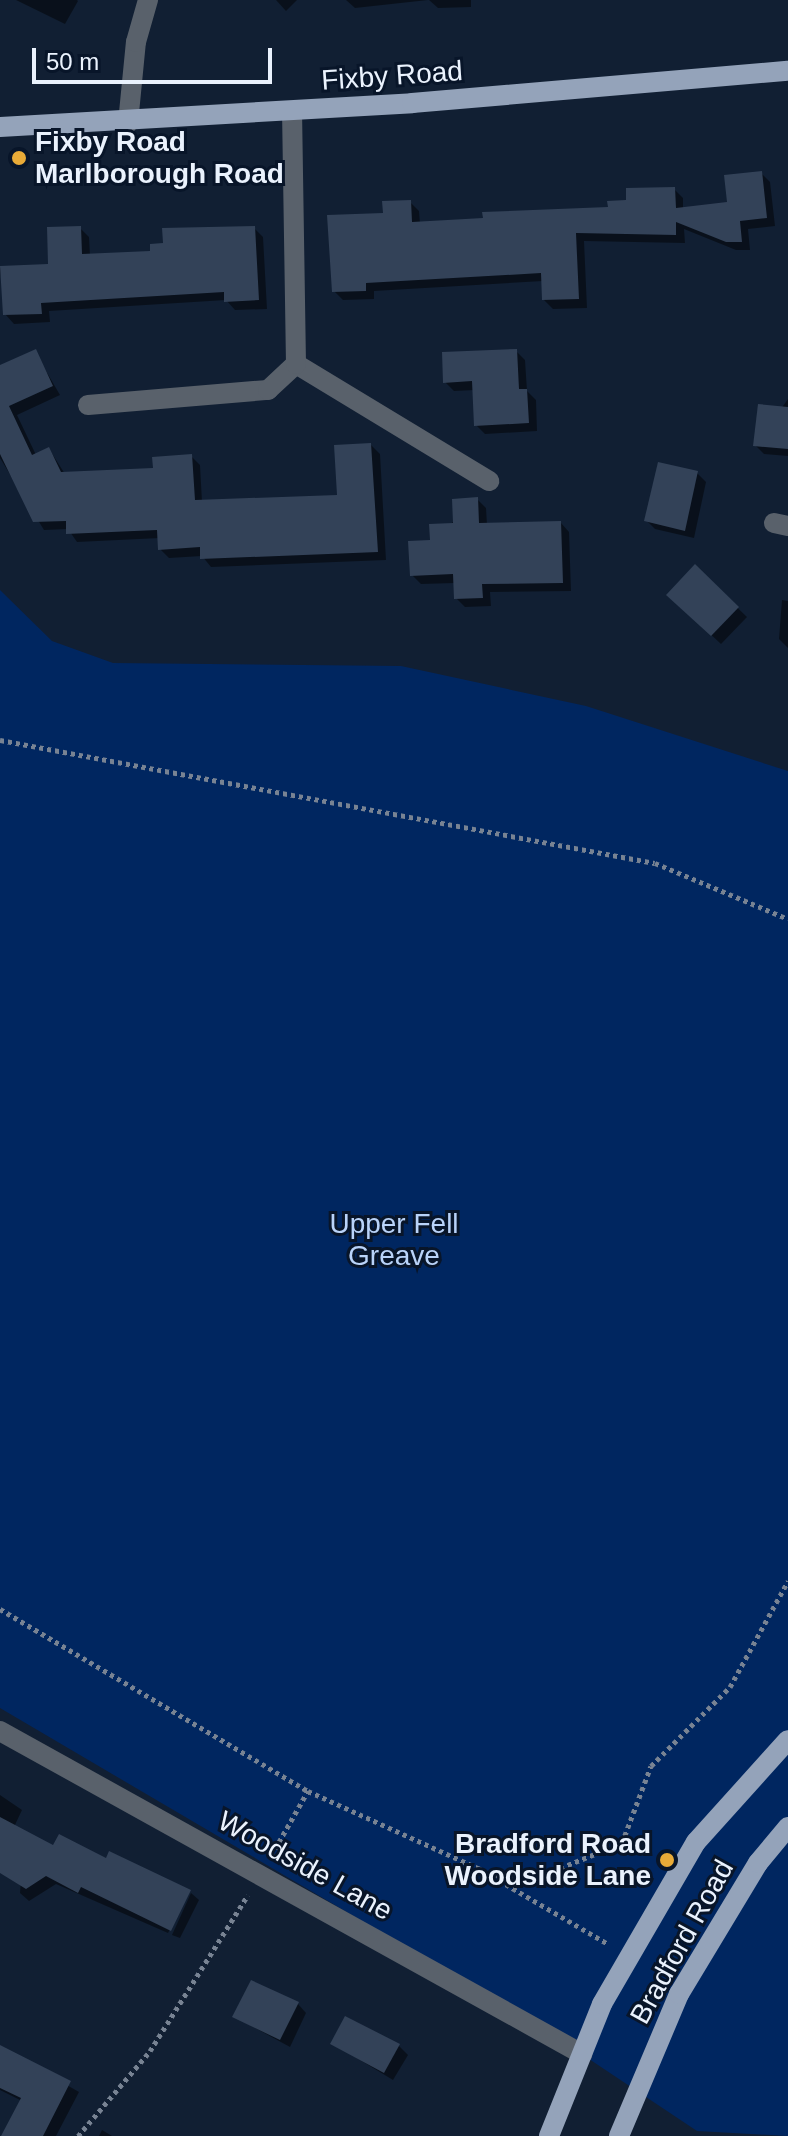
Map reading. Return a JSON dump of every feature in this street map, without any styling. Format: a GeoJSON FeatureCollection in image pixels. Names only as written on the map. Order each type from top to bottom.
{"type":"FeatureCollection","features":[{"type":"Feature","properties":{"kind":"main road","name":"Fixby Road"},"geometry":{"type":"LineString","coordinates":[[0,127],[128,123],[788,71]]}},
{"type":"Feature","properties":{"kind":"main road","name":"Bradford Road"},"geometry":{"type":"LineString","coordinates":[[549,2136],[582,2054],[629,1957],[696,1842],[788,1740]]}},
{"type":"Feature","properties":{"kind":"main road","name":"Bradford Road"},"geometry":{"type":"LineString","coordinates":[[619,2136],[679,1994],[758,1863],[788,1827]]}},
{"type":"Feature","properties":{"kind":"street"},"geometry":{"type":"LineString","coordinates":[[128,123],[136,42],[148,0]]}},
{"type":"Feature","properties":{"kind":"street"},"geometry":{"type":"LineString","coordinates":[[88,405],[268,390],[296,364],[292,111]]}},
{"type":"Feature","properties":{"kind":"street"},"geometry":{"type":"LineString","coordinates":[[296,364],[489,481]]}},
{"type":"Feature","properties":{"kind":"street","name":"Woodside Lane"},"geometry":{"type":"LineString","coordinates":[[0,1731],[262,1873],[582,2054]]}},
{"type":"Feature","properties":{"kind":"path"},"geometry":{"type":"LineString","coordinates":[[0,740],[655,863],[788,919]]}},
{"type":"Feature","properties":{"kind":"path"},"geometry":{"type":"LineString","coordinates":[[491,1875],[538,1877],[622,1843],[651,1766],[730,1687],[788,1581]]}},
{"type":"Feature","properties":{"kind":"path"},"geometry":{"type":"LineString","coordinates":[[0,1609],[308,1791],[491,1875],[629,1957]]}},
{"type":"Feature","properties":{"kind":"path"},"geometry":{"type":"LineString","coordinates":[[78,2136],[150,2051],[262,1873],[308,1791]]}},
{"type":"Feature","properties":{"kind":"green space","name":"Upper Fell Greave"},"geometry":{"type":"Polygon","coordinates":[[[0,590],[52,641],[113,663],[401,666],[586,706],[788,771],[788,2136],[697,2131],[532,2021],[0,1708],[0,590]]]}},
{"type":"Feature","properties":{"kind":"building"},"geometry":{"type":"Polygon","coordinates":[[[762,171],[767,218],[740,221],[742,242],[726,242],[676,222],[676,235],[576,233],[579,299],[542,300],[541,273],[366,283],[366,291],[332,292],[327,215],[383,213],[382,201],[411,200],[412,222],[483,218],[482,212],[608,207],[607,201],[626,200],[626,188],[675,187],[676,208],[727,202],[724,175],[762,171]]]}},
{"type":"Feature","properties":{"kind":"building"},"geometry":{"type":"Polygon","coordinates":[[[81,226],[82,254],[150,251],[150,244],[163,243],[162,228],[255,226],[259,300],[224,302],[224,292],[41,303],[42,314],[3,315],[0,266],[48,264],[47,227],[81,226]]]}},
{"type":"Feature","properties":{"kind":"building"},"geometry":{"type":"Polygon","coordinates":[[[36,349],[53,386],[9,406],[32,455],[49,447],[61,472],[153,468],[152,457],[192,454],[195,500],[337,495],[334,445],[371,443],[378,552],[200,559],[200,547],[158,550],[157,530],[66,534],[66,521],[33,522],[0,454],[0,365],[36,349]]]}},
{"type":"Feature","properties":{"kind":"building"},"geometry":{"type":"Polygon","coordinates":[[[517,349],[519,389],[527,389],[529,423],[474,426],[472,381],[443,383],[442,352],[517,349]]]}},
{"type":"Feature","properties":{"kind":"building"},"geometry":{"type":"Polygon","coordinates":[[[758,404],[788,407],[788,449],[753,446],[758,404]]]}},
{"type":"Feature","properties":{"kind":"building"},"geometry":{"type":"Polygon","coordinates":[[[658,462],[698,471],[685,531],[644,521],[658,462]]]}},
{"type":"Feature","properties":{"kind":"building"},"geometry":{"type":"Polygon","coordinates":[[[478,497],[479,523],[561,521],[563,583],[482,584],[483,598],[454,599],[453,574],[410,576],[408,541],[430,540],[429,524],[453,523],[452,499],[478,497]]]}},
{"type":"Feature","properties":{"kind":"building"},"geometry":{"type":"Polygon","coordinates":[[[695,564],[739,607],[711,636],[666,595],[695,564]]]}},
{"type":"Feature","properties":{"kind":"building"},"geometry":{"type":"Polygon","coordinates":[[[0,1817],[53,1845],[59,1834],[106,1858],[109,1851],[191,1890],[171,1931],[81,1887],[78,1893],[46,1876],[26,1889],[0,1873],[0,1817]]]}},
{"type":"Feature","properties":{"kind":"building"},"geometry":{"type":"Polygon","coordinates":[[[251,1980],[299,2002],[280,2040],[232,2017],[251,1980]]]}},
{"type":"Feature","properties":{"kind":"building"},"geometry":{"type":"Polygon","coordinates":[[[345,2016],[400,2044],[384,2073],[330,2044],[345,2016]]]}},
{"type":"Feature","properties":{"kind":"building"},"geometry":{"type":"Polygon","coordinates":[[[0,2045],[71,2081],[43,2136],[1,2136],[21,2098],[0,2088],[0,2045]]]}},
{"type":"Feature","properties":{"kind":"place","name":"Fixby Road Marlborough Road"},"geometry":{"type":"Point","coordinates":[19,158]}},
{"type":"Feature","properties":{"kind":"place","name":"Bradford Road Woodside Lane"},"geometry":{"type":"Point","coordinates":[667,1860]}}]}
